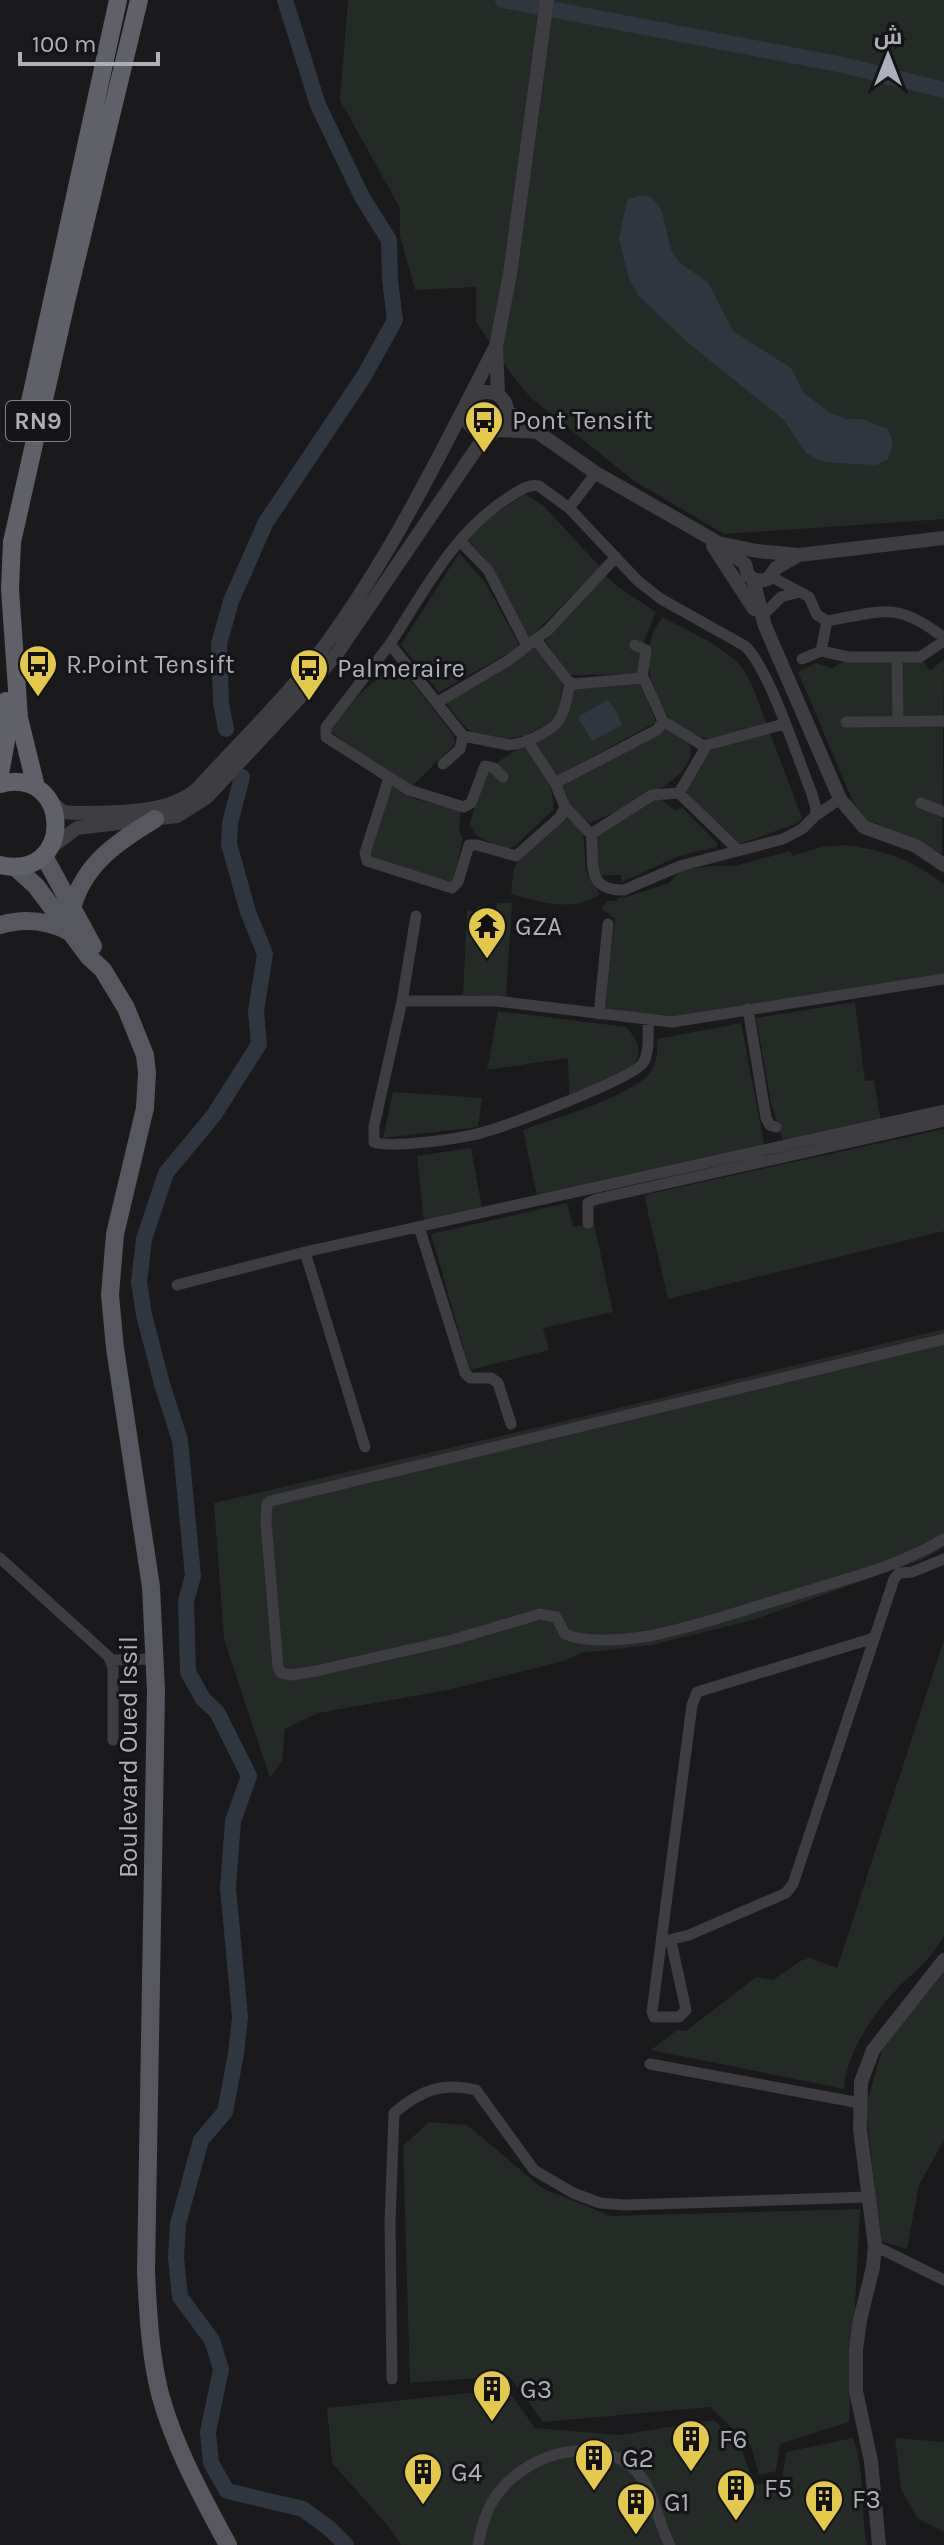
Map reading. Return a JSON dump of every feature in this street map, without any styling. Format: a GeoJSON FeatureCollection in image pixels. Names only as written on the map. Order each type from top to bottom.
{"type":"FeatureCollection","features":[{"type":"Feature","properties":{"kind":"highway","name":"RN9"},"geometry":{"type":"LineString","coordinates":[[0,564],[9,497],[118,0]]}},
{"type":"Feature","properties":{"kind":"highway","name":"RN9"},"geometry":{"type":"LineString","coordinates":[[36,787],[19,718],[10,589],[12,542],[62,317],[139,0]]}},
{"type":"Feature","properties":{"kind":"highway"},"geometry":{"type":"LineString","coordinates":[[0,599],[6,741],[0,774]]}},
{"type":"Feature","properties":{"kind":"highway"},"geometry":{"type":"LineString","coordinates":[[0,784],[17,782],[36,787],[51,802],[57,822],[47,852],[28,865],[6,868]]}},
{"type":"Feature","properties":{"kind":"main road"},"geometry":{"type":"LineString","coordinates":[[72,908],[77,888],[94,863],[130,834],[155,819]]}},
{"type":"Feature","properties":{"kind":"main road","name":"Boulevard Oued Issil"},"geometry":{"type":"LineString","coordinates":[[47,852],[103,970]]}},
{"type":"Feature","properties":{"kind":"main road","name":"Boulevard Oued Issil"},"geometry":{"type":"LineString","coordinates":[[6,868],[36,886],[103,970],[137,1032],[147,1073],[142,1127],[113,1245],[110,1295],[115,1348],[151,1587],[156,1659],[146,2272],[148,2323],[160,2394],[173,2433],[228,2545]]}},
{"type":"Feature","properties":{"kind":"main road"},"geometry":{"type":"LineString","coordinates":[[0,925],[31,921],[56,925],[70,932]]}},
{"type":"Feature","properties":{"kind":"street"},"geometry":{"type":"LineString","coordinates":[[498,394],[496,346],[510,274],[547,0]]}},
{"type":"Feature","properties":{"kind":"street"},"geometry":{"type":"LineString","coordinates":[[51,802],[63,812],[76,813],[160,807],[203,792],[247,735],[314,659],[346,615],[393,543],[496,346]]}},
{"type":"Feature","properties":{"kind":"street"},"geometry":{"type":"LineString","coordinates":[[47,852],[77,828],[177,816],[251,750],[338,652],[492,432],[505,422],[505,402],[498,394],[482,391],[468,402],[465,417],[477,431],[492,432],[541,432]]}},
{"type":"Feature","properties":{"kind":"street"},"geometry":{"type":"LineString","coordinates":[[507,411],[596,473],[711,539],[745,564],[748,575],[766,576],[809,597],[817,615],[827,621],[876,610],[892,611],[907,614],[944,639],[920,657],[849,657],[821,651],[802,659]]}},
{"type":"Feature","properties":{"kind":"street"},"geometry":{"type":"LineString","coordinates":[[569,508],[596,473]]}},
{"type":"Feature","properties":{"kind":"street"},"geometry":{"type":"LineString","coordinates":[[503,777],[494,768],[485,766],[471,803],[464,807],[418,794],[332,742],[325,732],[333,717],[390,644],[428,585],[480,517],[526,487],[539,486],[569,508],[638,581],[661,599],[753,653],[812,794],[815,816]]}},
{"type":"Feature","properties":{"kind":"street"},"geometry":{"type":"LineString","coordinates":[[711,539],[762,552],[799,555],[944,538]]}},
{"type":"Feature","properties":{"kind":"street"},"geometry":{"type":"LineString","coordinates":[[711,539],[764,620],[840,799],[864,827],[916,846],[944,865]]}},
{"type":"Feature","properties":{"kind":"street"},"geometry":{"type":"LineString","coordinates":[[460,541],[488,570],[531,643],[570,683]]}},
{"type":"Feature","properties":{"kind":"street"},"geometry":{"type":"LineString","coordinates":[[745,564],[751,554],[762,552],[776,562],[766,576],[764,620]]}},
{"type":"Feature","properties":{"kind":"street"},"geometry":{"type":"LineString","coordinates":[[766,576],[799,555]]}},
{"type":"Feature","properties":{"kind":"street"},"geometry":{"type":"LineString","coordinates":[[438,702],[509,660],[531,643],[569,611],[616,557]]}},
{"type":"Feature","properties":{"kind":"street"},"geometry":{"type":"LineString","coordinates":[[764,620],[781,597],[799,592]]}},
{"type":"Feature","properties":{"kind":"street"},"geometry":{"type":"LineString","coordinates":[[821,651],[827,621]]}},
{"type":"Feature","properties":{"kind":"street"},"geometry":{"type":"LineString","coordinates":[[390,644],[463,736],[509,745],[527,740],[559,720],[570,683]]}},
{"type":"Feature","properties":{"kind":"street"},"geometry":{"type":"LineString","coordinates":[[635,645],[646,650],[643,677],[663,721],[697,742],[707,745],[784,724]]}},
{"type":"Feature","properties":{"kind":"street"},"geometry":{"type":"LineString","coordinates":[[897,657],[898,721]]}},
{"type":"Feature","properties":{"kind":"street"},"geometry":{"type":"LineString","coordinates":[[570,683],[643,677]]}},
{"type":"Feature","properties":{"kind":"street"},"geometry":{"type":"LineString","coordinates":[[555,783],[657,730],[663,721]]}},
{"type":"Feature","properties":{"kind":"street"},"geometry":{"type":"LineString","coordinates":[[846,722],[944,721]]}},
{"type":"Feature","properties":{"kind":"street"},"geometry":{"type":"LineString","coordinates":[[443,764],[460,749],[463,736]]}},
{"type":"Feature","properties":{"kind":"street"},"geometry":{"type":"LineString","coordinates":[[527,740],[555,783],[565,807],[591,834],[594,874],[603,888],[624,890],[680,866],[783,839],[802,829],[840,799]]}},
{"type":"Feature","properties":{"kind":"street"},"geometry":{"type":"LineString","coordinates":[[679,793],[707,745]]}},
{"type":"Feature","properties":{"kind":"street"},"geometry":{"type":"LineString","coordinates":[[389,778],[366,849],[367,861],[446,888],[456,887],[469,845],[511,856],[519,855],[560,817],[565,807]]}},
{"type":"Feature","properties":{"kind":"street"},"geometry":{"type":"LineString","coordinates":[[591,834],[652,795],[679,793],[738,850]]}},
{"type":"Feature","properties":{"kind":"street"},"geometry":{"type":"LineString","coordinates":[[921,803],[944,812]]}},
{"type":"Feature","properties":{"kind":"street"},"geometry":{"type":"LineString","coordinates":[[416,916],[402,1001],[382,1085],[374,1142],[385,1145],[485,1132],[619,1080],[642,1065],[647,1056],[648,1021]]}},
{"type":"Feature","properties":{"kind":"street"},"geometry":{"type":"LineString","coordinates":[[599,1014],[608,924]]}},
{"type":"Feature","properties":{"kind":"street"},"geometry":{"type":"LineString","coordinates":[[402,1001],[496,1001],[672,1022],[944,979]]}},
{"type":"Feature","properties":{"kind":"street"},"geometry":{"type":"LineString","coordinates":[[748,1009],[766,1118],[770,1125],[776,1127]]}},
{"type":"Feature","properties":{"kind":"street"},"geometry":{"type":"LineString","coordinates":[[177,1285],[305,1252],[944,1110]]}},
{"type":"Feature","properties":{"kind":"street"},"geometry":{"type":"LineString","coordinates":[[588,1223],[588,1203],[597,1199],[944,1121]]}},
{"type":"Feature","properties":{"kind":"street"},"geometry":{"type":"LineString","coordinates":[[419,1227],[465,1373],[470,1378],[491,1378],[498,1383],[511,1424]]}},
{"type":"Feature","properties":{"kind":"street"},"geometry":{"type":"LineString","coordinates":[[305,1252],[365,1447]]}},
{"type":"Feature","properties":{"kind":"street"},"geometry":{"type":"LineString","coordinates":[[944,1339],[271,1501],[266,1509],[266,1522],[278,1667],[281,1673],[291,1675],[316,1671],[452,1640],[540,1614],[556,1617],[565,1634],[572,1637],[648,1636],[876,1569],[944,1539]]}},
{"type":"Feature","properties":{"kind":"street"},"geometry":{"type":"LineString","coordinates":[[0,1558],[110,1660],[113,1668],[113,1740]]}},
{"type":"Feature","properties":{"kind":"street"},"geometry":{"type":"LineString","coordinates":[[665,1941],[786,1893],[793,1884],[894,1579],[899,1573],[912,1572],[944,1559]]}},
{"type":"Feature","properties":{"kind":"street"},"geometry":{"type":"LineString","coordinates":[[665,1941],[686,2006],[685,2013],[679,2017],[654,2017],[652,2014],[665,1941],[692,1705],[697,1692],[874,1638]]}},
{"type":"Feature","properties":{"kind":"street"},"geometry":{"type":"LineString","coordinates":[[110,1660],[156,1659]]}},
{"type":"Feature","properties":{"kind":"street"},"geometry":{"type":"LineString","coordinates":[[879,2545],[871,2461],[856,2391],[856,2350],[875,2246],[860,2129],[861,2082],[873,2050],[944,1960]]}},
{"type":"Feature","properties":{"kind":"street"},"geometry":{"type":"LineString","coordinates":[[650,2064],[860,2103]]}},
{"type":"Feature","properties":{"kind":"street"},"geometry":{"type":"LineString","coordinates":[[392,2379],[390,2208],[394,2113],[410,2100],[434,2089],[454,2085],[476,2090],[534,2170],[562,2188],[600,2203],[677,2204],[868,2197]]}},
{"type":"Feature","properties":{"kind":"street"},"geometry":{"type":"LineString","coordinates":[[875,2246],[944,2280]]}},
{"type":"Feature","properties":{"kind":"street"},"geometry":{"type":"LineString","coordinates":[[478,2545],[485,2515],[506,2484],[542,2460],[573,2450],[609,2455],[633,2468],[644,2480],[652,2497],[668,2544]]}},
{"type":"Feature","properties":{"kind":"shaded area"},"geometry":{"type":"Polygon","coordinates":[[[348,0],[944,0],[944,519],[724,534],[634,481],[531,398],[476,322],[476,287],[415,290],[400,236],[400,208],[340,100],[348,0]]]}},
{"type":"Feature","properties":{"kind":"shaded area"},"geometry":{"type":"Polygon","coordinates":[[[649,196],[657,203],[671,250],[680,263],[708,282],[733,331],[791,368],[804,393],[830,413],[846,419],[862,419],[888,429],[893,443],[888,459],[876,465],[837,463],[821,461],[806,453],[784,420],[687,342],[638,295],[629,278],[619,239],[627,200],[649,196]]]}},
{"type":"Feature","properties":{"kind":"shaded area"},"geometry":{"type":"Polygon","coordinates":[[[525,494],[544,506],[600,567],[530,638],[525,638],[485,558],[466,539],[493,515],[525,494]]]}},
{"type":"Feature","properties":{"kind":"shaded area"},"geometry":{"type":"Polygon","coordinates":[[[459,553],[485,582],[518,643],[516,649],[439,692],[401,645],[459,553]]]}},
{"type":"Feature","properties":{"kind":"shaded area"},"geometry":{"type":"Polygon","coordinates":[[[604,574],[656,612],[642,646],[641,674],[570,675],[545,641],[604,574]]]}},
{"type":"Feature","properties":{"kind":"shaded area"},"geometry":{"type":"Polygon","coordinates":[[[662,617],[707,641],[738,664],[752,685],[767,725],[713,739],[690,733],[666,714],[658,701],[649,671],[652,637],[662,617]]]}},
{"type":"Feature","properties":{"kind":"shaded area"},"geometry":{"type":"Polygon","coordinates":[[[539,645],[563,682],[556,715],[535,731],[514,738],[481,736],[468,729],[446,703],[539,645]]]}},
{"type":"Feature","properties":{"kind":"shaded area"},"geometry":{"type":"Polygon","coordinates":[[[920,657],[930,671],[944,659],[942,854],[917,840],[865,819],[853,802],[798,672],[816,663],[832,668],[848,659],[920,657]]]}},
{"type":"Feature","properties":{"kind":"shaded area"},"geometry":{"type":"Polygon","coordinates":[[[404,672],[454,736],[455,744],[409,789],[329,730],[352,701],[384,673],[396,679],[404,672]]]}},
{"type":"Feature","properties":{"kind":"shaded area"},"geometry":{"type":"Polygon","coordinates":[[[639,680],[656,722],[552,779],[533,739],[559,723],[570,686],[639,680]]]}},
{"type":"Feature","properties":{"kind":"shaded area"},"geometry":{"type":"Polygon","coordinates":[[[608,700],[622,725],[592,741],[578,717],[608,700]]]}},
{"type":"Feature","properties":{"kind":"shaded area"},"geometry":{"type":"Polygon","coordinates":[[[666,729],[690,745],[690,758],[670,782],[654,793],[590,823],[568,808],[558,786],[652,733],[666,729]]]}},
{"type":"Feature","properties":{"kind":"shaded area"},"geometry":{"type":"Polygon","coordinates":[[[769,730],[802,818],[798,823],[740,844],[686,792],[690,776],[705,755],[716,748],[769,730]]]}},
{"type":"Feature","properties":{"kind":"shaded area"},"geometry":{"type":"Polygon","coordinates":[[[524,746],[529,747],[546,777],[553,810],[514,847],[504,850],[476,835],[470,824],[483,773],[524,746]]]}},
{"type":"Feature","properties":{"kind":"shaded area"},"geometry":{"type":"Polygon","coordinates":[[[389,784],[415,799],[461,810],[459,831],[463,838],[453,882],[372,858],[370,850],[389,784]]]}},
{"type":"Feature","properties":{"kind":"shaded area"},"geometry":{"type":"Polygon","coordinates":[[[654,799],[662,800],[676,811],[682,807],[717,843],[717,847],[679,856],[622,882],[621,875],[603,875],[602,882],[594,874],[595,833],[654,799]]]}},
{"type":"Feature","properties":{"kind":"shaded area"},"geometry":{"type":"Polygon","coordinates":[[[563,814],[583,831],[586,872],[600,894],[578,903],[556,904],[511,894],[514,868],[522,855],[563,814]]]}},
{"type":"Feature","properties":{"kind":"shaded area"},"geometry":{"type":"Polygon","coordinates":[[[846,845],[898,857],[944,884],[944,974],[671,1018],[604,1010],[615,919],[601,908],[608,901],[617,901],[617,898],[669,883],[681,870],[735,866],[790,851],[793,856],[821,847],[846,845]]]}},
{"type":"Feature","properties":{"kind":"shaded area"},"geometry":{"type":"Polygon","coordinates":[[[497,903],[512,903],[506,996],[463,995],[467,910],[474,912],[478,906],[496,908],[497,903]]]}},
{"type":"Feature","properties":{"kind":"shaded area"},"geometry":{"type":"Polygon","coordinates":[[[855,1002],[865,1081],[874,1080],[881,1122],[784,1143],[771,1103],[756,1018],[855,1002]]]}},
{"type":"Feature","properties":{"kind":"shaded area"},"geometry":{"type":"Polygon","coordinates":[[[498,1011],[626,1027],[636,1042],[638,1054],[634,1064],[624,1072],[569,1095],[568,1058],[487,1070],[498,1011]]]}},
{"type":"Feature","properties":{"kind":"shaded area"},"geometry":{"type":"Polygon","coordinates":[[[741,1023],[765,1149],[537,1196],[523,1130],[590,1106],[640,1082],[654,1066],[657,1039],[741,1023]]]}},
{"type":"Feature","properties":{"kind":"shaded area"},"geometry":{"type":"Polygon","coordinates":[[[393,1092],[482,1098],[478,1127],[383,1138],[393,1092]]]}},
{"type":"Feature","properties":{"kind":"shaded area"},"geometry":{"type":"Polygon","coordinates":[[[944,1129],[944,1231],[668,1299],[644,1195],[944,1129]]]}},
{"type":"Feature","properties":{"kind":"shaded area"},"geometry":{"type":"Polygon","coordinates":[[[471,1148],[482,1208],[424,1222],[417,1156],[471,1148]]]}},
{"type":"Feature","properties":{"kind":"shaded area"},"geometry":{"type":"Polygon","coordinates":[[[567,1203],[573,1227],[594,1223],[613,1312],[543,1328],[549,1350],[470,1370],[431,1234],[567,1203]]]}},
{"type":"Feature","properties":{"kind":"shaded area"},"geometry":{"type":"Polygon","coordinates":[[[944,1329],[944,1547],[921,1560],[753,1620],[652,1645],[581,1653],[564,1661],[448,1690],[318,1713],[285,1729],[282,1761],[270,1778],[224,1639],[214,1503],[944,1329]]]}},
{"type":"Feature","properties":{"kind":"shaded area"},"geometry":{"type":"Polygon","coordinates":[[[944,1640],[944,1936],[927,1960],[895,1991],[869,2024],[855,2049],[844,2089],[651,2050],[677,2030],[686,2031],[756,1977],[773,1980],[800,1961],[810,1958],[837,1968],[944,1640]]]}},
{"type":"Feature","properties":{"kind":"shaded area"},"geometry":{"type":"Polygon","coordinates":[[[944,1971],[944,2140],[919,2185],[907,2249],[880,2241],[866,2106],[885,2040],[944,1971]]]}},
{"type":"Feature","properties":{"kind":"shaded area"},"geometry":{"type":"Polygon","coordinates":[[[429,2122],[467,2125],[542,2188],[611,2216],[860,2209],[849,2422],[780,2444],[776,2471],[759,2475],[751,2446],[710,2407],[543,2422],[509,2376],[410,2383],[403,2146],[429,2122]]]}},
{"type":"Feature","properties":{"kind":"shaded area"},"geometry":{"type":"Polygon","coordinates":[[[507,2389],[535,2428],[619,2435],[714,2420],[741,2447],[754,2485],[782,2480],[786,2452],[853,2438],[860,2464],[867,2545],[401,2545],[389,2527],[332,2463],[327,2408],[507,2389]]]}},
{"type":"Feature","properties":{"kind":"shaded area"},"geometry":{"type":"Polygon","coordinates":[[[895,2438],[944,2442],[944,2532],[918,2519],[901,2489],[895,2438]]]}},
{"type":"Feature","properties":{"kind":"waterway"},"geometry":{"type":"LineString","coordinates":[[226,729],[221,703],[219,644],[231,601],[266,522],[364,376],[395,320],[389,240],[362,197],[318,105],[285,0]]}},
{"type":"Feature","properties":{"kind":"waterway"},"geometry":{"type":"LineString","coordinates":[[503,0],[843,65],[944,90]]}},
{"type":"Feature","properties":{"kind":"waterway"},"geometry":{"type":"LineString","coordinates":[[242,777],[230,823],[229,844],[248,912],[265,954],[256,1011],[259,1044],[214,1115],[166,1173],[144,1239],[139,1282],[144,1315],[180,1440],[193,1576],[186,1601],[188,1672],[203,1699],[217,1712],[249,1776],[233,1821],[228,1888],[240,2017],[236,2054],[225,2112],[201,2140],[178,2224],[176,2258],[180,2297],[212,2340],[221,2369],[208,2432],[211,2463],[227,2491],[303,2509],[346,2545]]}},
{"type":"Feature","properties":{"kind":"place","name":"Pont Tensift"},"geometry":{"type":"Point","coordinates":[484,454]}},
{"type":"Feature","properties":{"kind":"place","name":"R.Point Tensift"},"geometry":{"type":"Point","coordinates":[38,698]}},
{"type":"Feature","properties":{"kind":"place","name":"Palmeraire"},"geometry":{"type":"Point","coordinates":[309,702]}},
{"type":"Feature","properties":{"kind":"place","name":"GZA"},"geometry":{"type":"Point","coordinates":[487,960]}},
{"type":"Feature","properties":{"kind":"place","name":"G3"},"geometry":{"type":"Point","coordinates":[492,2423]}},
{"type":"Feature","properties":{"kind":"place","name":"F6"},"geometry":{"type":"Point","coordinates":[691,2473]}},
{"type":"Feature","properties":{"kind":"place","name":"G2"},"geometry":{"type":"Point","coordinates":[594,2492]}},
{"type":"Feature","properties":{"kind":"place","name":"G4"},"geometry":{"type":"Point","coordinates":[423,2506]}},
{"type":"Feature","properties":{"kind":"place","name":"F5"},"geometry":{"type":"Point","coordinates":[736,2522]}},
{"type":"Feature","properties":{"kind":"place","name":"F3"},"geometry":{"type":"Point","coordinates":[824,2533]}},
{"type":"Feature","properties":{"kind":"place","name":"G1"},"geometry":{"type":"Point","coordinates":[636,2536]}}]}
